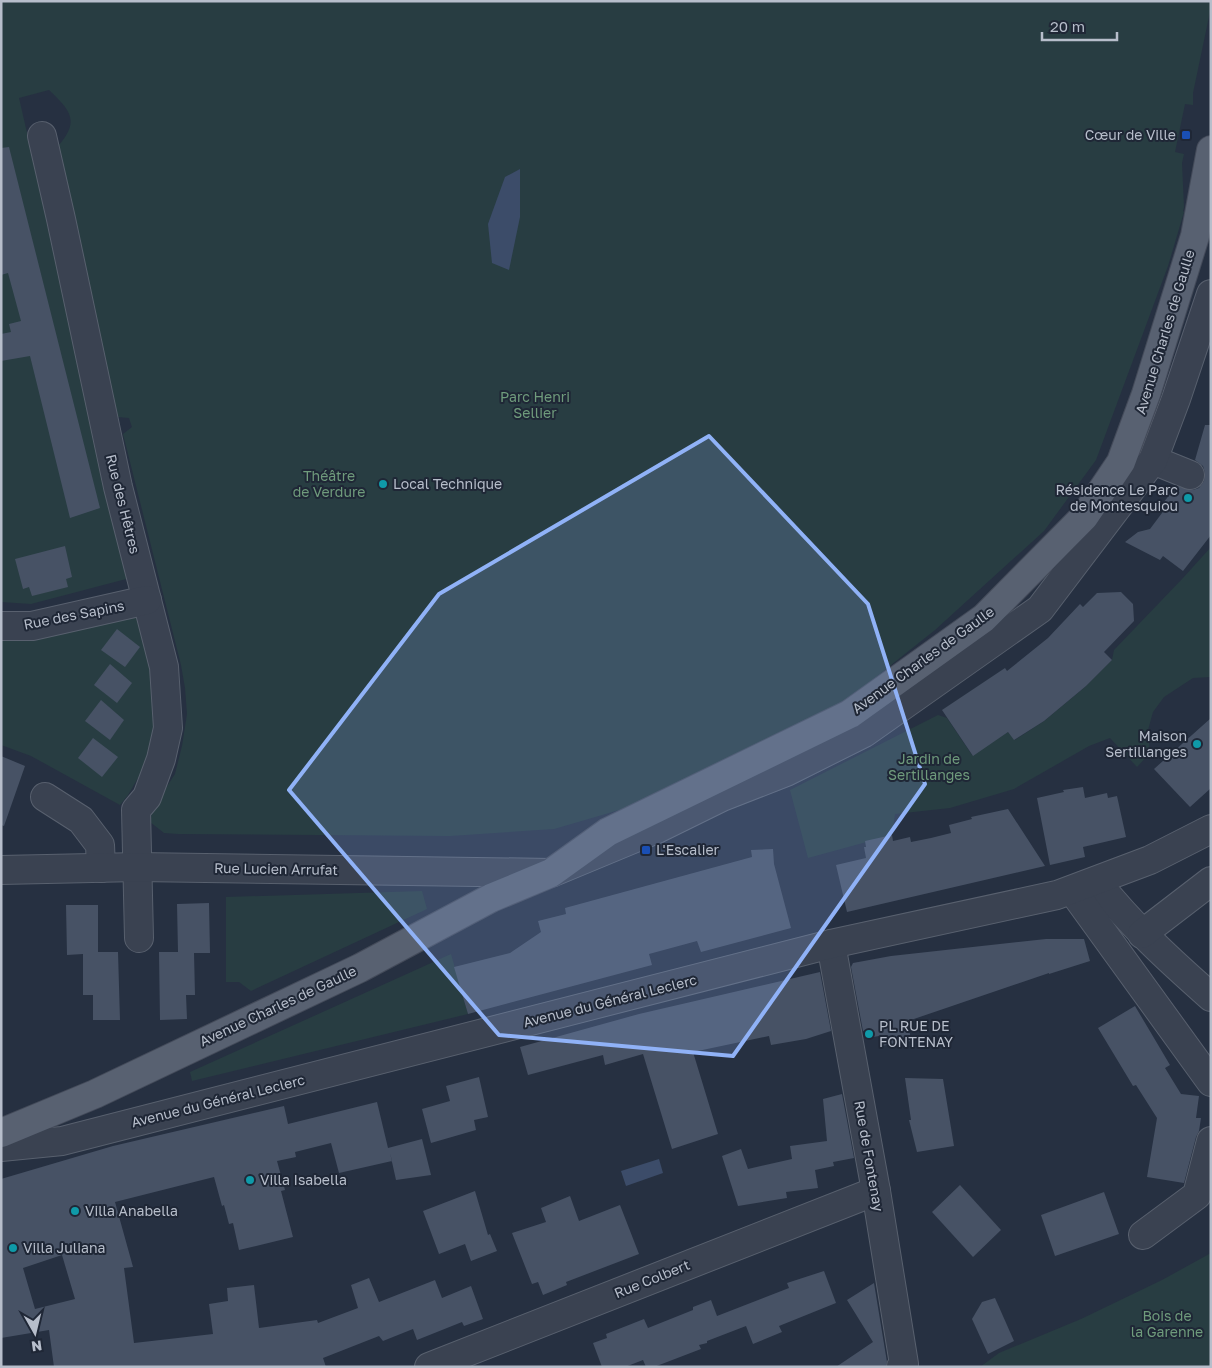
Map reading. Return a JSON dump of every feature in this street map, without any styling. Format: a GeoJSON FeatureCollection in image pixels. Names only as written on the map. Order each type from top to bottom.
{"type":"FeatureCollection","features":[{"type":"Feature","properties":{"kind":"main road","name":"Avenue Charles de Gaulle"},"geometry":{"type":"LineString","coordinates":[[1,1133],[95,1094],[360,968],[491,898],[551,873],[608,832],[850,714],[984,618],[1084,517],[1121,462],[1146,394],[1195,236],[1211,150]]}},
{"type":"Feature","properties":{"kind":"main road","name":"Avenue Charles de Gaulle"},"geometry":{"type":"LineString","coordinates":[[1195,236],[1211,211]]}},
{"type":"Feature","properties":{"kind":"main road"},"geometry":{"type":"LineString","coordinates":[[666,804],[722,797]]}},
{"type":"Feature","properties":{"kind":"street","name":"Rue des Hêtres"},"geometry":{"type":"LineString","coordinates":[[42,136],[118,488],[164,667],[168,728],[161,759],[147,797],[101,857]]}},
{"type":"Feature","properties":{"kind":"street","name":"Avenue Charles de Gaulle"},"geometry":{"type":"LineString","coordinates":[[551,873],[657,829],[722,797],[786,772],[864,733],[1040,609],[1153,460],[1176,399],[1211,294]]}},
{"type":"Feature","properties":{"kind":"street"},"geometry":{"type":"LineString","coordinates":[[1153,460],[1202,480]]}},
{"type":"Feature","properties":{"kind":"street","name":"Rue des Sapins"},"geometry":{"type":"LineString","coordinates":[[1,626],[32,626],[147,600]]}},
{"type":"Feature","properties":{"kind":"street"},"geometry":{"type":"LineString","coordinates":[[45,797],[81,820],[101,857]]}},
{"type":"Feature","properties":{"kind":"street"},"geometry":{"type":"LineString","coordinates":[[136,810],[139,938]]}},
{"type":"Feature","properties":{"kind":"street","name":"Avenue du Général Leclerc"},"geometry":{"type":"LineString","coordinates":[[1,1147],[62,1141],[831,944],[1057,895],[1150,860],[1211,829]]}},
{"type":"Feature","properties":{"kind":"street","name":"Rue Lucien Arrufat"},"geometry":{"type":"LineString","coordinates":[[1,870],[101,857],[138,868],[551,873]]}},
{"type":"Feature","properties":{"kind":"street"},"geometry":{"type":"LineString","coordinates":[[1142,934],[1211,881]]}},
{"type":"Feature","properties":{"kind":"street"},"geometry":{"type":"LineString","coordinates":[[1084,885],[1123,914],[1142,934],[1211,997]]}},
{"type":"Feature","properties":{"kind":"street"},"geometry":{"type":"LineString","coordinates":[[1084,885],[1211,1082]]}},
{"type":"Feature","properties":{"kind":"street","name":"Rue de Fontenay"},"geometry":{"type":"LineString","coordinates":[[831,944],[876,1191],[904,1364],[901,1367]]}},
{"type":"Feature","properties":{"kind":"street"},"geometry":{"type":"LineString","coordinates":[[1143,1235],[1197,1195],[1211,1141]]}},
{"type":"Feature","properties":{"kind":"street","name":"Rue Colbert"},"geometry":{"type":"LineString","coordinates":[[429,1367],[876,1191]]}},
{"type":"Feature","properties":{"kind":"highlighted area"},"geometry":{"type":"Polygon","coordinates":[[[709,436],[868,604],[925,784],[733,1056],[499,1035],[289,790],[439,594],[709,436]]]}},
{"type":"Feature","properties":{"kind":"green space","name":"Parc Henri Sellier"},"geometry":{"type":"Polygon","coordinates":[[[1,1],[1211,1],[1211,7],[1193,93],[1193,105],[1185,104],[1175,152],[1184,154],[1182,163],[1184,212],[1168,266],[1096,460],[1044,531],[935,630],[832,712],[626,808],[554,829],[450,836],[178,834],[164,833],[150,822],[153,808],[175,774],[187,714],[185,688],[181,665],[123,434],[132,427],[129,418],[118,417],[77,250],[58,146],[69,130],[70,116],[63,104],[49,90],[19,98],[130,578],[31,604],[1,602],[1,1]]]}},
{"type":"Feature","properties":{"kind":"green space","name":"Jardin de Sertillanges"},"geometry":{"type":"Polygon","coordinates":[[[1211,547],[1211,677],[1193,678],[1164,697],[1153,712],[1148,730],[1150,753],[1137,767],[1110,738],[1089,746],[1014,789],[950,808],[895,814],[892,835],[808,858],[790,790],[938,715],[947,718],[972,755],[1008,732],[1015,740],[1044,721],[1086,686],[1112,660],[1114,650],[1211,547]]]}},
{"type":"Feature","properties":{"kind":"green space"},"geometry":{"type":"Polygon","coordinates":[[[122,617],[136,618],[145,626],[154,655],[156,732],[145,766],[120,805],[31,756],[1,745],[1,638],[122,617]]]}},
{"type":"Feature","properties":{"kind":"green space"},"geometry":{"type":"Polygon","coordinates":[[[422,891],[427,909],[251,991],[239,982],[226,982],[226,897],[422,891]]]}},
{"type":"Feature","properties":{"kind":"green space"},"geometry":{"type":"Polygon","coordinates":[[[451,954],[468,1014],[192,1081],[190,1072],[451,954]]]}},
{"type":"Feature","properties":{"kind":"green space","name":"Bois de la Garenne"},"geometry":{"type":"Polygon","coordinates":[[[1211,1253],[1211,1367],[980,1367],[999,1353],[1081,1319],[1162,1280],[1211,1253]]]}},
{"type":"Feature","properties":{"kind":"water"},"geometry":{"type":"Polygon","coordinates":[[[520,169],[520,217],[509,270],[492,263],[488,224],[505,177],[520,169]]]}},
{"type":"Feature","properties":{"kind":"water"},"geometry":{"type":"Polygon","coordinates":[[[659,1159],[663,1173],[626,1186],[621,1171],[659,1159]]]}},
{"type":"Feature","properties":{"kind":"building"},"geometry":{"type":"Polygon","coordinates":[[[9,147],[100,508],[70,518],[30,356],[1,361],[1,334],[11,332],[9,324],[21,321],[8,273],[1,275],[1,148],[9,147]]]}},
{"type":"Feature","properties":{"kind":"building","name":"Résidence Le Parc de Montesquiou"},"geometry":{"type":"Polygon","coordinates":[[[1205,425],[1211,425],[1211,535],[1183,571],[1163,556],[1160,560],[1125,542],[1138,532],[1150,529],[1168,505],[1164,502],[1176,486],[1193,490],[1199,488],[1204,481],[1205,473],[1203,466],[1195,460],[1205,425]]]}},
{"type":"Feature","properties":{"kind":"building"},"geometry":{"type":"Polygon","coordinates":[[[65,546],[72,577],[66,579],[68,587],[32,596],[29,587],[23,589],[15,559],[65,546]]]}},
{"type":"Feature","properties":{"kind":"building"},"geometry":{"type":"Polygon","coordinates":[[[1121,592],[1133,604],[1134,621],[1104,652],[1112,660],[1086,686],[1044,721],[1014,740],[1008,732],[973,756],[942,710],[1005,668],[1007,671],[1048,638],[1080,604],[1083,607],[1097,593],[1121,592]]]}},
{"type":"Feature","properties":{"kind":"building"},"geometry":{"type":"Polygon","coordinates":[[[117,629],[140,647],[125,667],[101,650],[117,629]]]}},
{"type":"Feature","properties":{"kind":"building"},"geometry":{"type":"Polygon","coordinates":[[[110,664],[132,683],[117,703],[94,685],[110,664]]]}},
{"type":"Feature","properties":{"kind":"building"},"geometry":{"type":"Polygon","coordinates":[[[101,700],[124,720],[110,740],[85,721],[101,700]]]}},
{"type":"Feature","properties":{"kind":"building","name":"Maison Sertillanges"},"geometry":{"type":"Polygon","coordinates":[[[1211,718],[1211,788],[1190,807],[1154,769],[1211,718]]]}},
{"type":"Feature","properties":{"kind":"building"},"geometry":{"type":"Polygon","coordinates":[[[93,738],[118,757],[102,777],[78,758],[93,738]]]}},
{"type":"Feature","properties":{"kind":"building"},"geometry":{"type":"Polygon","coordinates":[[[1,756],[25,766],[4,826],[1,825],[1,756]]]}},
{"type":"Feature","properties":{"kind":"building"},"geometry":{"type":"Polygon","coordinates":[[[1083,787],[1085,798],[1107,793],[1108,798],[1117,796],[1126,837],[1083,847],[1085,857],[1050,865],[1037,798],[1064,792],[1063,790],[1083,787]]]}},
{"type":"Feature","properties":{"kind":"building"},"geometry":{"type":"Polygon","coordinates":[[[1008,809],[1045,866],[847,912],[836,865],[866,858],[865,841],[892,835],[893,841],[910,837],[911,842],[931,838],[951,833],[949,825],[972,819],[971,817],[1008,809]]]}},
{"type":"Feature","properties":{"kind":"building"},"geometry":{"type":"Polygon","coordinates":[[[773,849],[774,864],[791,928],[701,952],[697,941],[649,954],[652,965],[468,1014],[454,967],[510,953],[541,932],[538,921],[566,914],[565,908],[752,857],[751,850],[773,849]]]}},
{"type":"Feature","properties":{"kind":"building"},"geometry":{"type":"Polygon","coordinates":[[[209,903],[210,953],[194,953],[195,995],[186,995],[187,1019],[160,1020],[159,952],[178,952],[177,904],[209,903]]]}},
{"type":"Feature","properties":{"kind":"building"},"geometry":{"type":"Polygon","coordinates":[[[66,905],[98,905],[98,952],[118,952],[120,1020],[93,1020],[93,995],[83,995],[83,954],[67,955],[66,905]]]}},
{"type":"Feature","properties":{"kind":"building"},"geometry":{"type":"Polygon","coordinates":[[[1046,939],[1084,939],[1090,961],[908,1021],[911,1041],[881,1046],[879,1036],[867,1038],[866,1030],[863,1031],[851,967],[853,963],[891,956],[1046,939]]]}},
{"type":"Feature","properties":{"kind":"building"},"geometry":{"type":"Polygon","coordinates":[[[820,972],[831,1031],[806,1039],[771,1045],[769,1036],[693,1052],[718,1134],[672,1149],[643,1054],[605,1065],[603,1055],[528,1075],[520,1047],[639,1014],[820,972]]]}},
{"type":"Feature","properties":{"kind":"building"},"geometry":{"type":"Polygon","coordinates":[[[1135,1006],[1170,1065],[1165,1068],[1181,1094],[1199,1096],[1196,1118],[1201,1118],[1199,1131],[1184,1183],[1147,1177],[1157,1118],[1136,1085],[1133,1086],[1098,1028],[1135,1006]]]}},
{"type":"Feature","properties":{"kind":"building"},"geometry":{"type":"Polygon","coordinates":[[[479,1077],[488,1117],[474,1120],[476,1130],[431,1143],[422,1109],[450,1101],[446,1086],[479,1077]]]}},
{"type":"Feature","properties":{"kind":"building"},"geometry":{"type":"Polygon","coordinates":[[[905,1078],[943,1079],[954,1146],[917,1152],[909,1120],[911,1120],[905,1078]]]}},
{"type":"Feature","properties":{"kind":"building"},"geometry":{"type":"Polygon","coordinates":[[[842,1094],[854,1158],[833,1162],[834,1166],[815,1170],[818,1188],[786,1192],[787,1198],[738,1206],[722,1156],[741,1149],[748,1169],[792,1159],[790,1146],[827,1141],[823,1099],[842,1094]]]}},
{"type":"Feature","properties":{"kind":"building"},"geometry":{"type":"Polygon","coordinates":[[[377,1102],[388,1148],[422,1139],[431,1175],[396,1180],[392,1161],[339,1173],[331,1143],[295,1152],[296,1157],[277,1161],[285,1190],[281,1191],[293,1237],[239,1250],[233,1223],[229,1224],[214,1177],[115,1202],[133,1267],[124,1268],[134,1343],[213,1334],[209,1304],[228,1301],[227,1288],[254,1285],[259,1328],[317,1320],[318,1323],[358,1308],[351,1285],[369,1278],[379,1302],[435,1280],[442,1298],[471,1286],[483,1319],[464,1326],[462,1322],[417,1340],[413,1329],[383,1341],[379,1336],[323,1358],[326,1367],[54,1367],[49,1330],[1,1338],[1,1179],[113,1146],[284,1106],[288,1124],[377,1102]],[[62,1255],[23,1268],[35,1309],[75,1299],[62,1255]]]}},
{"type":"Feature","properties":{"kind":"building"},"geometry":{"type":"Polygon","coordinates":[[[960,1185],[1001,1230],[973,1257],[932,1212],[960,1185]]]}},
{"type":"Feature","properties":{"kind":"building"},"geometry":{"type":"Polygon","coordinates":[[[475,1191],[488,1235],[490,1234],[497,1251],[471,1261],[465,1244],[439,1254],[423,1211],[475,1191]]]}},
{"type":"Feature","properties":{"kind":"building"},"geometry":{"type":"Polygon","coordinates":[[[1104,1192],[1119,1234],[1055,1256],[1041,1215],[1104,1192]]]}},
{"type":"Feature","properties":{"kind":"building"},"geometry":{"type":"Polygon","coordinates":[[[570,1196],[579,1221],[620,1205],[639,1254],[566,1282],[567,1285],[543,1295],[538,1282],[532,1284],[512,1233],[546,1222],[541,1208],[570,1196]]]}},
{"type":"Feature","properties":{"kind":"building"},"geometry":{"type":"Polygon","coordinates":[[[824,1271],[836,1303],[779,1326],[782,1332],[753,1344],[746,1326],[699,1345],[701,1349],[654,1367],[646,1367],[643,1360],[625,1367],[602,1367],[593,1343],[607,1338],[606,1334],[644,1319],[648,1328],[693,1310],[693,1307],[711,1300],[717,1316],[789,1288],[787,1283],[824,1271]]]}},
{"type":"Feature","properties":{"kind":"building"},"geometry":{"type":"Polygon","coordinates":[[[874,1283],[887,1362],[886,1367],[836,1367],[873,1342],[847,1300],[874,1283]]]}},
{"type":"Feature","properties":{"kind":"building"},"geometry":{"type":"Polygon","coordinates":[[[995,1298],[1014,1341],[988,1354],[972,1319],[982,1302],[995,1298]]]}},
{"type":"Feature","properties":{"kind":"place","name":"Cœur de Ville"},"geometry":{"type":"Point","coordinates":[1186,135]}},
{"type":"Feature","properties":{"kind":"place","name":"Local Technique"},"geometry":{"type":"Point","coordinates":[383,484]}},
{"type":"Feature","properties":{"kind":"place","name":"Résidence Le Parc de Montesquiou"},"geometry":{"type":"Point","coordinates":[1188,498]}},
{"type":"Feature","properties":{"kind":"place","name":"Maison Sertillanges"},"geometry":{"type":"Point","coordinates":[1197,744]}},
{"type":"Feature","properties":{"kind":"place","name":"L'Escalier"},"geometry":{"type":"Point","coordinates":[646,850]}},
{"type":"Feature","properties":{"kind":"place","name":"PL RUE DE FONTENAY"},"geometry":{"type":"Point","coordinates":[869,1034]}},
{"type":"Feature","properties":{"kind":"place","name":"Villa Isabella"},"geometry":{"type":"Point","coordinates":[250,1180]}},
{"type":"Feature","properties":{"kind":"place","name":"Villa Anabella"},"geometry":{"type":"Point","coordinates":[75,1211]}},
{"type":"Feature","properties":{"kind":"place","name":"Villa Juliana"},"geometry":{"type":"Point","coordinates":[13,1248]}},
{"type":"Feature","properties":{"kind":"park label","name":"Théâtre de Verdure"},"geometry":{"type":"Point","coordinates":[329,484]}}]}
